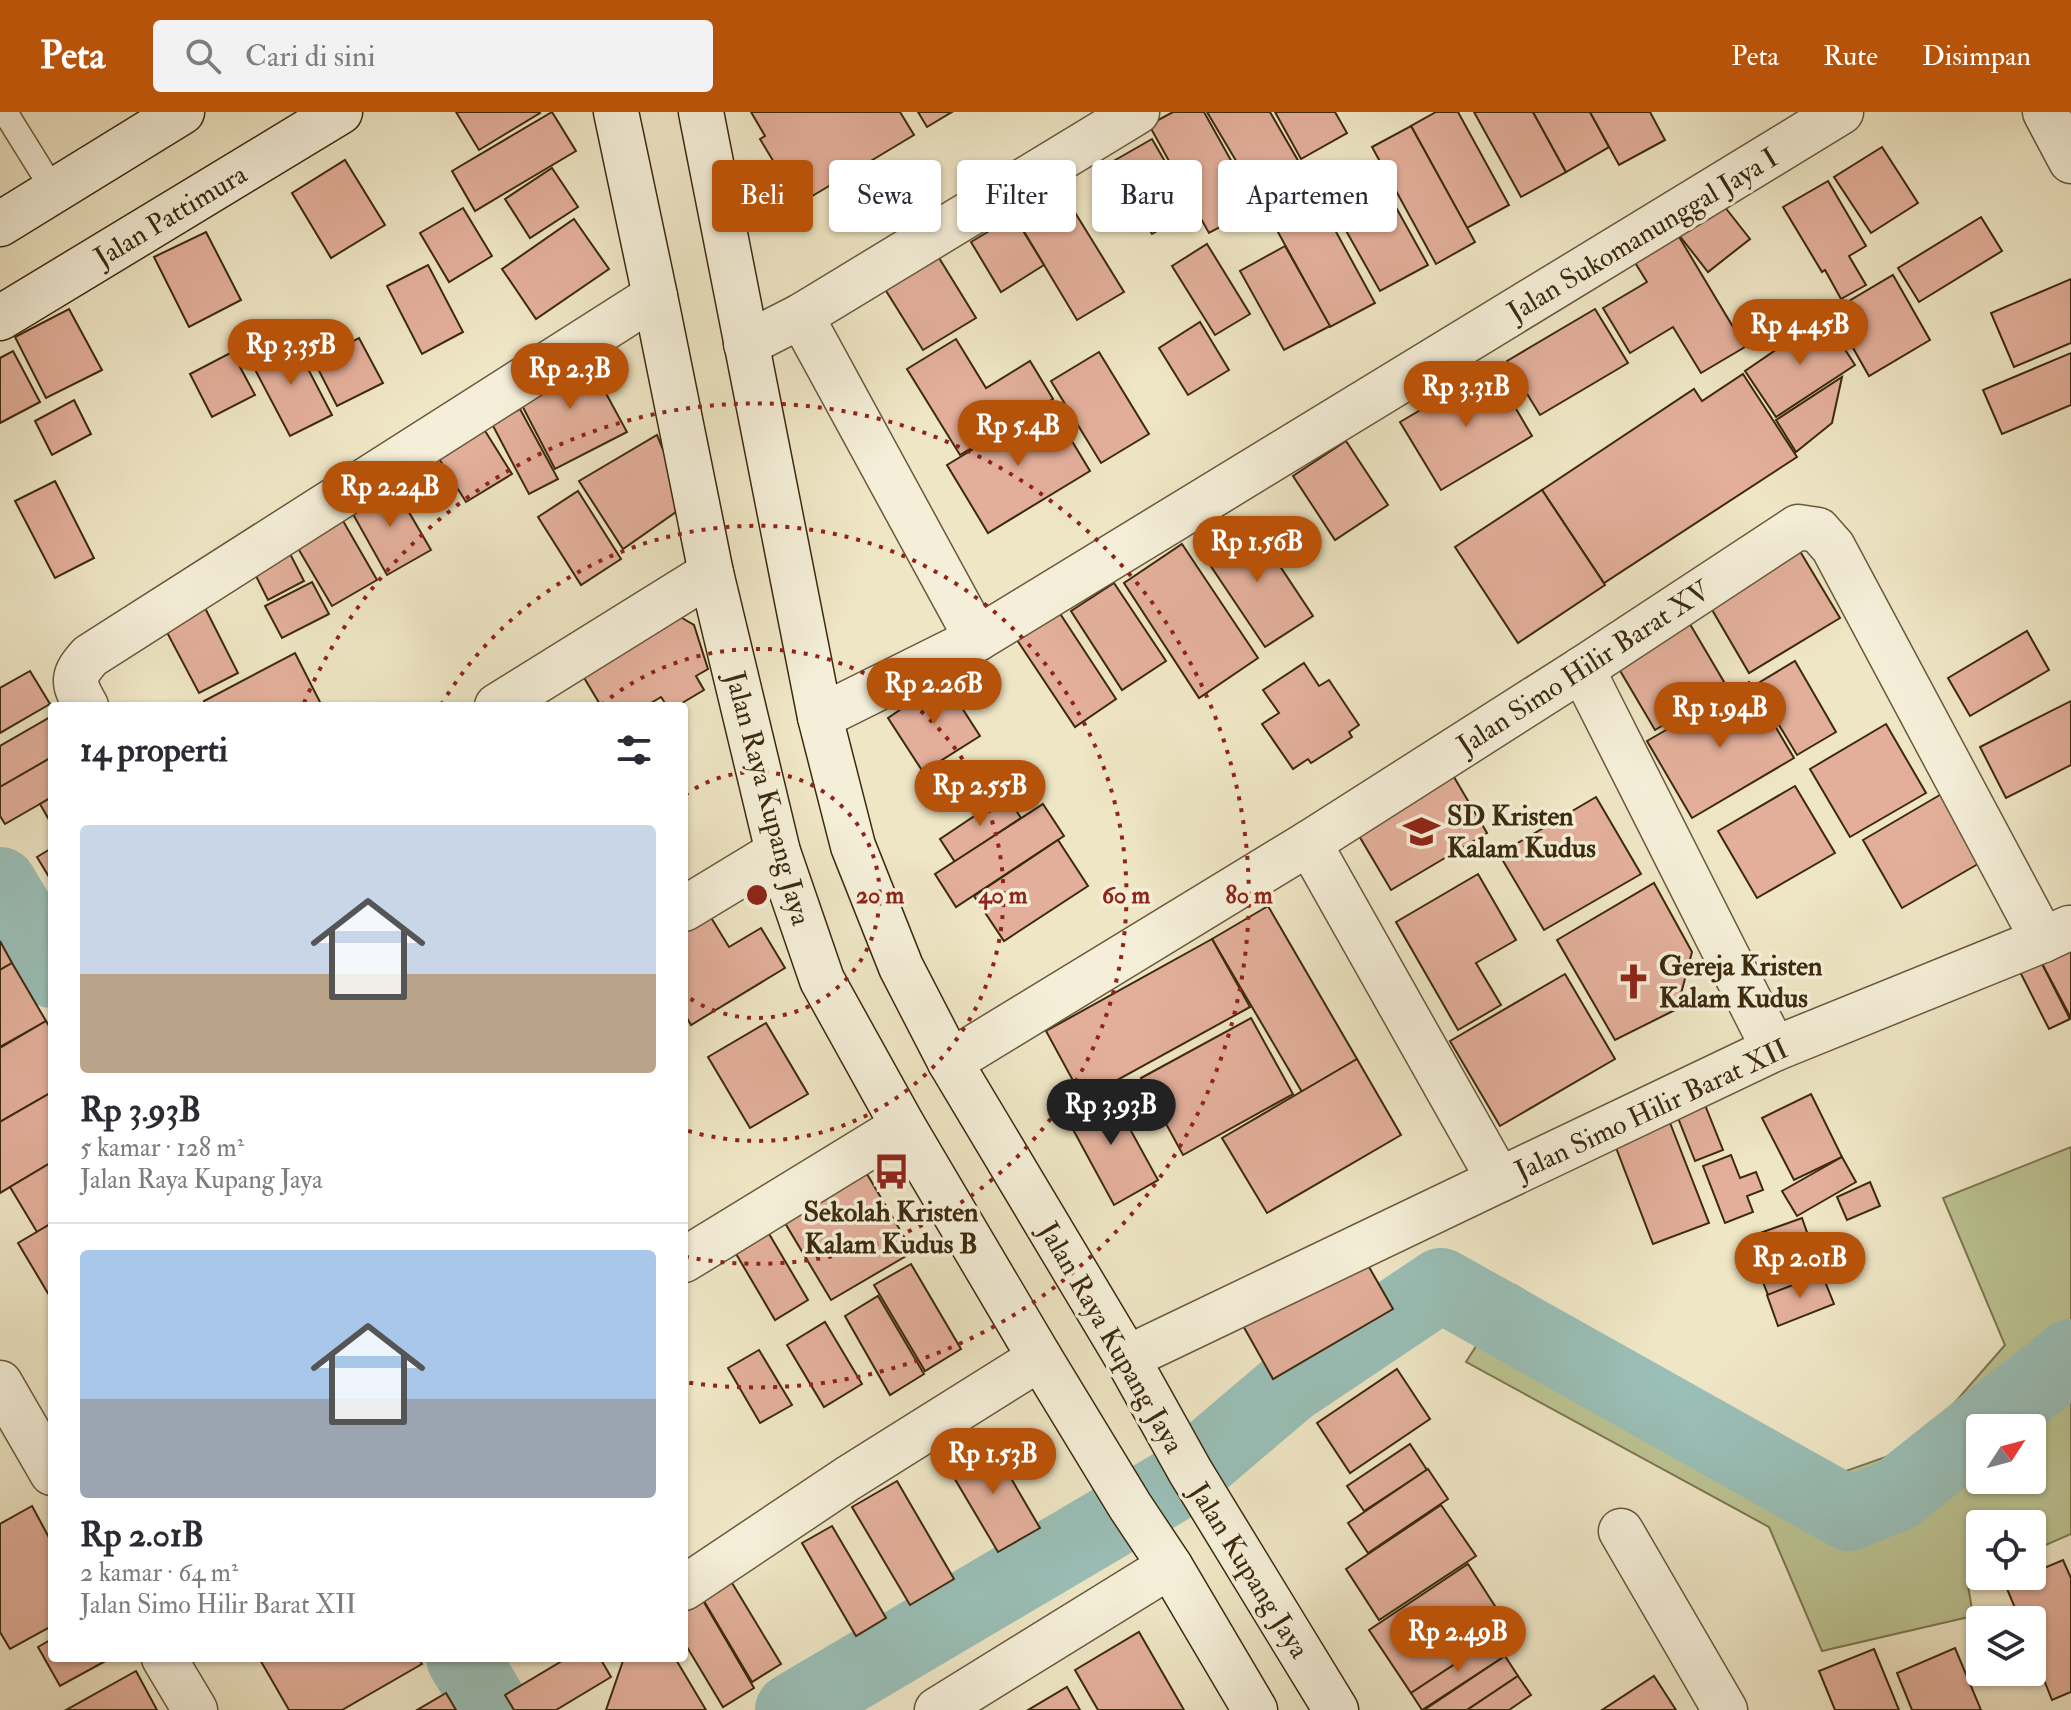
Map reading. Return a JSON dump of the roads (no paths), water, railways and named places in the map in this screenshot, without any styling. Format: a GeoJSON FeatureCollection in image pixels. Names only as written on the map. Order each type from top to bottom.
{"type":"FeatureCollection","features":[{"type":"Feature","properties":{"kind":"street","name":"Jalan Pattimura"},"geometry":{"type":"LineString","coordinates":[[0,318],[340,112]]}},
{"type":"Feature","properties":{"kind":"street","name":"Jalan Raya Kupang Jaya"},"geometry":{"type":"LineString","coordinates":[[616,112],[711,573],[778,852],[822,980],[903,1126],[1040,1358],[1164,1558]]}},
{"type":"Feature","properties":{"kind":"street","name":"Jalan Raya Kupang Jaya"},"geometry":{"type":"LineString","coordinates":[[701,112],[820,717],[853,846],[901,967],[950,1062],[1127,1358],[1200,1488]]}},
{"type":"Feature","properties":{"kind":"street"},"geometry":{"type":"LineString","coordinates":[[746,344],[801,316],[1137,112]]}},
{"type":"Feature","properties":{"kind":"street","name":"Jalan Sukomanunggal Jaya I"},"geometry":{"type":"LineString","coordinates":[[820,717],[977,639],[1841,112]]}},
{"type":"Feature","properties":{"kind":"street"},"geometry":{"type":"LineString","coordinates":[[2045,112],[2071,161]]}},
{"type":"Feature","properties":{"kind":"street"},"geometry":{"type":"LineString","coordinates":[[0,224],[174,114]]}},
{"type":"Feature","properties":{"kind":"street"},"geometry":{"type":"LineString","coordinates":[[81,695],[76,671],[90,656],[655,296]]}},
{"type":"Feature","properties":{"kind":"street"},"geometry":{"type":"LineString","coordinates":[[801,316],[977,639]]}},
{"type":"Feature","properties":{"kind":"street","name":"Jalan Simo Hilir Barat XV"},"geometry":{"type":"LineString","coordinates":[[950,1062],[1309,843],[1798,527],[1818,530],[1833,547],[2057,934]]}},
{"type":"Feature","properties":{"kind":"street"},"geometry":{"type":"LineString","coordinates":[[503,702],[711,573]]}},
{"type":"Feature","properties":{"kind":"street"},"geometry":{"type":"LineString","coordinates":[[1582,669],[1774,1049]]}},
{"type":"Feature","properties":{"kind":"street","name":"Jalan Simo Hilir Barat XII"},"geometry":{"type":"LineString","coordinates":[[1309,843],[1499,1180],[1774,1049],[2057,934]]}},
{"type":"Feature","properties":{"kind":"street"},"geometry":{"type":"LineString","coordinates":[[688,907],[778,852]]}},
{"type":"Feature","properties":{"kind":"street"},"geometry":{"type":"LineString","coordinates":[[688,1258],[903,1126]]}},
{"type":"Feature","properties":{"kind":"street"},"geometry":{"type":"LineString","coordinates":[[1127,1358],[1499,1180]]}},
{"type":"Feature","properties":{"kind":"street"},"geometry":{"type":"LineString","coordinates":[[688,1585],[847,1479],[1040,1358]]}},
{"type":"Feature","properties":{"kind":"street"},"geometry":{"type":"LineString","coordinates":[[0,1383],[13,1441],[48,1470]]}},
{"type":"Feature","properties":{"kind":"street","name":"Jalan Kupang Jaya"},"geometry":{"type":"LineString","coordinates":[[1200,1488],[1326,1694]]}},
{"type":"Feature","properties":{"kind":"street"},"geometry":{"type":"LineString","coordinates":[[1621,1531],[1725,1710]]}},
{"type":"Feature","properties":{"kind":"street"},"geometry":{"type":"LineString","coordinates":[[937,1710],[1164,1558],[1255,1710]]}},
{"type":"Feature","properties":{"kind":"street"},"geometry":{"type":"LineString","coordinates":[[166,1662],[195,1710]]}},
{"type":"Feature","properties":{"kind":"street"},"geometry":{"type":"LineString","coordinates":[[1271,1710],[1326,1694]]}},
{"type":"Feature","properties":{"kind":"lane"},"geometry":{"type":"LineString","coordinates":[[5,112],[54,191]]}},
{"type":"Feature","properties":{"kind":"waterway"},"geometry":{"type":"LineString","coordinates":[[0,884],[48,964]]}},
{"type":"Feature","properties":{"kind":"waterway"},"geometry":{"type":"LineString","coordinates":[[792,1710],[1175,1484],[1289,1387],[1441,1285],[1849,1514],[1896,1495],[2071,1356]]}},
{"type":"Feature","properties":{"kind":"waterway"},"geometry":{"type":"LineString","coordinates":[[465,1662],[494,1710]]}},
{"type":"Feature","properties":{"kind":"place","name":"SD Kristen Kalam Kudus"},"geometry":{"type":"Point","coordinates":[1421,831]}},
{"type":"Feature","properties":{"kind":"place","name":"Gereja Kristen Kalam Kudus"},"geometry":{"type":"Point","coordinates":[1633,981]}},
{"type":"Feature","properties":{"kind":"place","name":"Sekolah Kristen Kalam Kudus B"},"geometry":{"type":"Point","coordinates":[891,1171]}}]}
